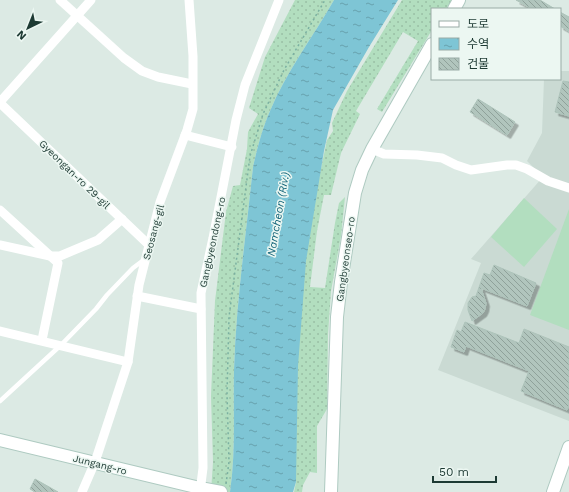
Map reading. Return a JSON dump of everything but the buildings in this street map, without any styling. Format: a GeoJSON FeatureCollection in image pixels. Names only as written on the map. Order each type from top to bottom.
{"type":"FeatureCollection","features":[{"type":"Feature","properties":{"kind":"street"},"geometry":{"type":"LineString","coordinates":[[60,0],[124,58],[142,72],[192,84]]}},
{"type":"Feature","properties":{"kind":"street"},"geometry":{"type":"LineString","coordinates":[[0,103],[91,0]]}},
{"type":"Feature","properties":{"kind":"street","name":"Seosang-gil"},"geometry":{"type":"LineString","coordinates":[[82,492],[95,462],[128,362],[137,296],[160,202],[193,109],[189,0]]}},
{"type":"Feature","properties":{"kind":"street","name":"Gangbyeondong-ro"},"geometry":{"type":"LineString","coordinates":[[200,490],[203,468],[203,440],[200,293],[232,147],[236,120],[245,85],[279,0]]}},
{"type":"Feature","properties":{"kind":"street","name":"Gangbyeonseo-ro"},"geometry":{"type":"LineString","coordinates":[[331,492],[337,317],[355,193],[362,170],[372,149],[431,46]]}},
{"type":"Feature","properties":{"kind":"street","name":"Gyeongan-ro 29-gil"},"geometry":{"type":"LineString","coordinates":[[0,103],[150,245]]}},
{"type":"Feature","properties":{"kind":"street"},"geometry":{"type":"LineString","coordinates":[[185,135],[232,147]]}},
{"type":"Feature","properties":{"kind":"street"},"geometry":{"type":"LineString","coordinates":[[372,149],[384,154],[417,155],[442,158],[460,167],[472,170],[516,165],[527,169],[548,182],[569,188]]}},
{"type":"Feature","properties":{"kind":"street"},"geometry":{"type":"LineString","coordinates":[[0,210],[58,263],[42,340]]}},
{"type":"Feature","properties":{"kind":"street"},"geometry":{"type":"LineString","coordinates":[[0,245],[50,256],[60,256],[98,240],[122,219]]}},
{"type":"Feature","properties":{"kind":"street"},"geometry":{"type":"LineString","coordinates":[[137,296],[201,309]]}},
{"type":"Feature","properties":{"kind":"street"},"geometry":{"type":"LineString","coordinates":[[0,331],[128,362]]}},
{"type":"Feature","properties":{"kind":"street","name":"Jungang-ro"},"geometry":{"type":"LineString","coordinates":[[0,440],[95,462],[200,490],[223,490]]}},
{"type":"Feature","properties":{"kind":"street"},"geometry":{"type":"LineString","coordinates":[[554,492],[569,447]]}},
{"type":"Feature","properties":{"kind":"lane"},"geometry":{"type":"LineString","coordinates":[[0,401],[14,386],[61,345],[96,310],[133,268],[146,258]]}},
{"type":"Feature","properties":{"kind":"path"},"geometry":{"type":"LineString","coordinates":[[223,490],[229,462],[227,394],[229,317],[250,156],[263,114],[284,70],[325,0]]}},
{"type":"Feature","properties":{"kind":"shaded area"},"geometry":{"type":"Polygon","coordinates":[[[561,71],[569,71],[569,421],[438,370],[481,263],[471,259],[542,178],[545,179],[527,161],[542,133],[544,80],[561,80],[561,71]]]}},
{"type":"Feature","properties":{"kind":"green space"},"geometry":{"type":"Polygon","coordinates":[[[295,0],[334,0],[276,97],[256,153],[253,167],[235,345],[234,446],[232,477],[230,492],[211,492],[213,462],[211,396],[215,301],[226,212],[233,186],[240,185],[247,149],[248,132],[258,114],[249,108],[265,57],[295,0]]]}},
{"type":"Feature","properties":{"kind":"green space"},"geometry":{"type":"Polygon","coordinates":[[[402,0],[452,0],[447,8],[431,8],[431,32],[382,112],[377,109],[418,41],[403,32],[356,111],[360,114],[341,153],[331,195],[324,195],[317,231],[310,287],[325,288],[339,203],[345,197],[341,236],[331,291],[328,335],[327,409],[317,426],[317,473],[310,472],[303,485],[302,492],[294,492],[296,482],[297,366],[306,257],[327,140],[333,131],[332,123],[347,91],[402,0]]]}},
{"type":"Feature","properties":{"kind":"green space"},"geometry":{"type":"Polygon","coordinates":[[[524,198],[557,229],[524,267],[491,237],[524,198]]]}},
{"type":"Feature","properties":{"kind":"green space"},"geometry":{"type":"Polygon","coordinates":[[[569,209],[569,330],[530,315],[569,209]]]}},
{"type":"Feature","properties":{"kind":"water","name":"Namcheon (Riv.)"},"geometry":{"type":"Polygon","coordinates":[[[334,0],[398,0],[333,110],[324,151],[306,261],[298,366],[296,482],[293,492],[230,492],[234,446],[235,345],[253,167],[262,132],[276,97],[334,0]]]}}]}
